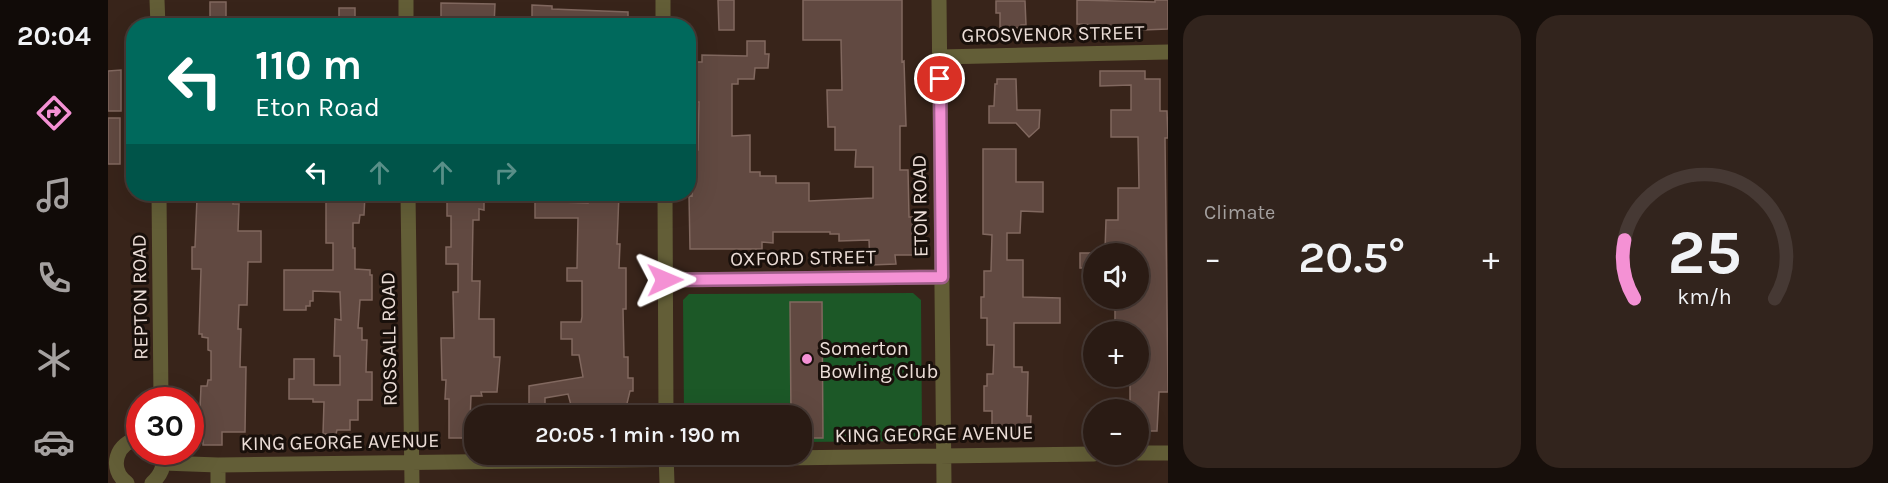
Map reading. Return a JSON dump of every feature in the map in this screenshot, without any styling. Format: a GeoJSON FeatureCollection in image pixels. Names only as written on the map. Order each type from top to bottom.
{"type":"FeatureCollection","features":[{"type":"Feature","properties":{"kind":"street"},"geometry":{"type":"LineString","coordinates":[[157,0],[158,18]]}},
{"type":"Feature","properties":{"kind":"street"},"geometry":{"type":"LineString","coordinates":[[406,0],[406,18]]}},
{"type":"Feature","properties":{"kind":"street"},"geometry":{"type":"LineString","coordinates":[[663,0],[663,18]]}},
{"type":"Feature","properties":{"kind":"street","name":"ETON ROAD"},"geometry":{"type":"LineString","coordinates":[[939,0],[944,483]]}},
{"type":"Feature","properties":{"kind":"street","name":"GROSVENOR STREET"},"geometry":{"type":"LineString","coordinates":[[940,57],[1168,52]]}},
{"type":"Feature","properties":{"kind":"street","name":"REPTON ROAD"},"geometry":{"type":"LineString","coordinates":[[159,201],[161,387]]}},
{"type":"Feature","properties":{"kind":"street","name":"ROSSALL ROAD"},"geometry":{"type":"LineString","coordinates":[[408,201],[412,483]]}},
{"type":"Feature","properties":{"kind":"street"},"geometry":{"type":"LineString","coordinates":[[664,201],[666,405]]}},
{"type":"Feature","properties":{"kind":"street","name":"OXFORD STREET"},"geometry":{"type":"LineString","coordinates":[[665,280],[942,277]]}},
{"type":"Feature","properties":{"kind":"street"},"geometry":{"type":"LineString","coordinates":[[126,444],[112,461],[118,473],[127,483]]}},
{"type":"Feature","properties":{"kind":"street"},"geometry":{"type":"LineString","coordinates":[[1149,453],[1168,453]]}},
{"type":"Feature","properties":{"kind":"street","name":"KING GEORGE AVENUE"},"geometry":{"type":"LineString","coordinates":[[812,455],[1083,454]]}},
{"type":"Feature","properties":{"kind":"street","name":"KING GEORGE AVENUE"},"geometry":{"type":"LineString","coordinates":[[204,463],[218,465],[464,461]]}},
{"type":"Feature","properties":{"kind":"street"},"geometry":{"type":"LineString","coordinates":[[152,483],[162,471],[162,465]]}},
{"type":"Feature","properties":{"kind":"street"},"geometry":{"type":"LineString","coordinates":[[218,465],[218,483]]}},
{"type":"Feature","properties":{"kind":"street"},"geometry":{"type":"LineString","coordinates":[[666,465],[667,483]]}},
{"type":"Feature","properties":{"kind":"green space"},"geometry":{"type":"Polygon","coordinates":[[[913,293],[921,300],[922,433],[915,441],[812,442],[812,405],[684,405],[683,300],[689,294],[913,293]]]}},
{"type":"Feature","properties":{"kind":"building"},"geometry":{"type":"Polygon","coordinates":[[[718,0],[734,0],[734,30],[719,30],[718,0]]]}},
{"type":"Feature","properties":{"kind":"building"},"geometry":{"type":"Polygon","coordinates":[[[803,0],[902,0],[902,62],[904,61],[906,126],[900,126],[900,170],[908,170],[909,217],[913,217],[915,255],[895,255],[896,264],[870,265],[869,240],[839,241],[839,234],[830,234],[830,232],[773,232],[773,243],[762,242],[762,249],[690,249],[689,201],[696,201],[696,151],[698,150],[699,102],[696,102],[696,62],[702,62],[702,55],[747,56],[747,41],[765,41],[765,54],[769,54],[768,68],[755,68],[754,79],[738,79],[738,84],[732,84],[732,136],[750,135],[750,172],[760,172],[760,176],[776,176],[776,183],[809,183],[809,201],[873,198],[873,167],[855,167],[856,150],[835,150],[835,127],[828,127],[827,90],[842,90],[841,40],[803,40],[803,0]]]}},
{"type":"Feature","properties":{"kind":"building"},"geometry":{"type":"Polygon","coordinates":[[[1077,0],[1155,2],[1155,0],[1168,0],[1168,29],[1116,31],[1116,26],[1077,24],[1077,0]]]}},
{"type":"Feature","properties":{"kind":"building"},"geometry":{"type":"Polygon","coordinates":[[[996,1],[1025,1],[1026,25],[1021,25],[1021,28],[1000,27],[1000,13],[996,13],[996,1]]]}},
{"type":"Feature","properties":{"kind":"building"},"geometry":{"type":"Polygon","coordinates":[[[210,2],[226,2],[226,18],[210,18],[210,2]]]}},
{"type":"Feature","properties":{"kind":"building"},"geometry":{"type":"Polygon","coordinates":[[[441,3],[495,4],[494,18],[441,17],[441,3]]]}},
{"type":"Feature","properties":{"kind":"building"},"geometry":{"type":"Polygon","coordinates":[[[532,5],[552,6],[552,9],[628,12],[628,18],[532,18],[532,5]]]}},
{"type":"Feature","properties":{"kind":"building"},"geometry":{"type":"Polygon","coordinates":[[[339,8],[355,8],[355,18],[339,18],[339,8]]]}},
{"type":"Feature","properties":{"kind":"building"},"geometry":{"type":"Polygon","coordinates":[[[121,70],[121,111],[108,111],[108,71],[121,70]]]}},
{"type":"Feature","properties":{"kind":"building"},"geometry":{"type":"Polygon","coordinates":[[[1100,71],[1145,71],[1145,79],[1160,79],[1160,111],[1167,111],[1168,138],[1165,138],[1168,392],[1159,392],[1157,431],[1149,431],[1149,399],[1130,399],[1130,387],[1149,387],[1149,321],[1115,321],[1115,309],[1149,309],[1149,243],[1105,243],[1106,220],[1118,220],[1118,188],[1139,188],[1138,137],[1111,137],[1111,110],[1131,110],[1131,85],[1100,86],[1100,71]]]}},
{"type":"Feature","properties":{"kind":"building"},"geometry":{"type":"Polygon","coordinates":[[[997,79],[1016,79],[1017,110],[1040,110],[1039,128],[1029,137],[1016,123],[989,123],[989,106],[994,106],[997,79]]]}},
{"type":"Feature","properties":{"kind":"building"},"geometry":{"type":"Polygon","coordinates":[[[108,118],[120,118],[120,164],[108,164],[108,118]]]}},
{"type":"Feature","properties":{"kind":"building"},"geometry":{"type":"Polygon","coordinates":[[[983,149],[1016,149],[1016,182],[1043,182],[1043,212],[1021,211],[1020,233],[1007,233],[1007,260],[1023,260],[1023,297],[1060,298],[1060,323],[1014,323],[1014,367],[1022,367],[1022,372],[1028,372],[1027,416],[1031,416],[1030,436],[992,435],[992,411],[984,411],[984,386],[987,386],[987,374],[993,374],[994,345],[987,345],[987,318],[981,318],[984,271],[991,271],[992,235],[983,234],[983,149]]]}},
{"type":"Feature","properties":{"kind":"building"},"geometry":{"type":"Polygon","coordinates":[[[197,201],[233,201],[233,204],[239,204],[238,231],[261,231],[261,262],[248,262],[247,305],[239,305],[240,367],[246,367],[245,432],[222,432],[222,445],[204,445],[204,387],[201,386],[207,386],[208,380],[211,380],[211,351],[208,350],[208,338],[199,334],[201,269],[192,269],[192,247],[195,247],[197,201]]]}},
{"type":"Feature","properties":{"kind":"building"},"geometry":{"type":"Polygon","coordinates":[[[326,201],[365,201],[364,215],[360,215],[359,223],[353,223],[353,248],[355,248],[355,269],[370,270],[370,275],[372,275],[372,300],[360,300],[358,328],[362,328],[362,340],[367,340],[366,372],[372,372],[372,400],[358,400],[358,420],[350,420],[350,430],[337,430],[336,434],[323,434],[324,402],[313,402],[313,399],[289,399],[289,379],[294,379],[294,359],[314,359],[314,385],[340,385],[340,356],[334,356],[335,319],[341,320],[340,292],[313,291],[313,301],[310,301],[310,306],[306,306],[306,310],[284,310],[284,270],[333,270],[333,243],[326,243],[326,201]]]}},
{"type":"Feature","properties":{"kind":"building"},"geometry":{"type":"Polygon","coordinates":[[[484,201],[484,210],[479,209],[479,220],[473,220],[472,281],[480,281],[479,319],[494,319],[494,357],[500,357],[497,392],[481,392],[482,396],[471,396],[471,405],[464,405],[464,438],[449,438],[449,399],[445,399],[446,380],[442,380],[441,338],[454,338],[453,292],[458,292],[458,264],[446,264],[446,247],[451,247],[451,216],[447,216],[447,202],[484,201]]]}},
{"type":"Feature","properties":{"kind":"building"},"geometry":{"type":"Polygon","coordinates":[[[535,201],[588,203],[588,201],[619,201],[617,244],[620,244],[619,268],[626,268],[626,309],[623,309],[624,357],[628,357],[628,378],[633,378],[633,391],[630,391],[627,405],[571,405],[568,394],[545,398],[545,405],[529,405],[529,386],[583,377],[579,355],[572,355],[572,339],[561,339],[561,322],[581,322],[582,317],[582,281],[567,281],[567,268],[577,268],[578,218],[535,218],[535,201]]]}},
{"type":"Feature","properties":{"kind":"building"},"geometry":{"type":"Polygon","coordinates":[[[1080,253],[1083,253],[1083,268],[1080,268],[1080,253]]]}},
{"type":"Feature","properties":{"kind":"building","name":"Somerton Bowling Club"},"geometry":{"type":"Polygon","coordinates":[[[790,302],[822,302],[823,438],[812,438],[812,405],[791,405],[790,302]]]}},
{"type":"Feature","properties":{"kind":"place","name":"Somerton Bowling Club"},"geometry":{"type":"Point","coordinates":[807,359]}},
{"type":"Feature","properties":{"kind":"route"},"geometry":{"type":"LineString","coordinates":[[665,280],[942,277],[940,79]]}}]}
